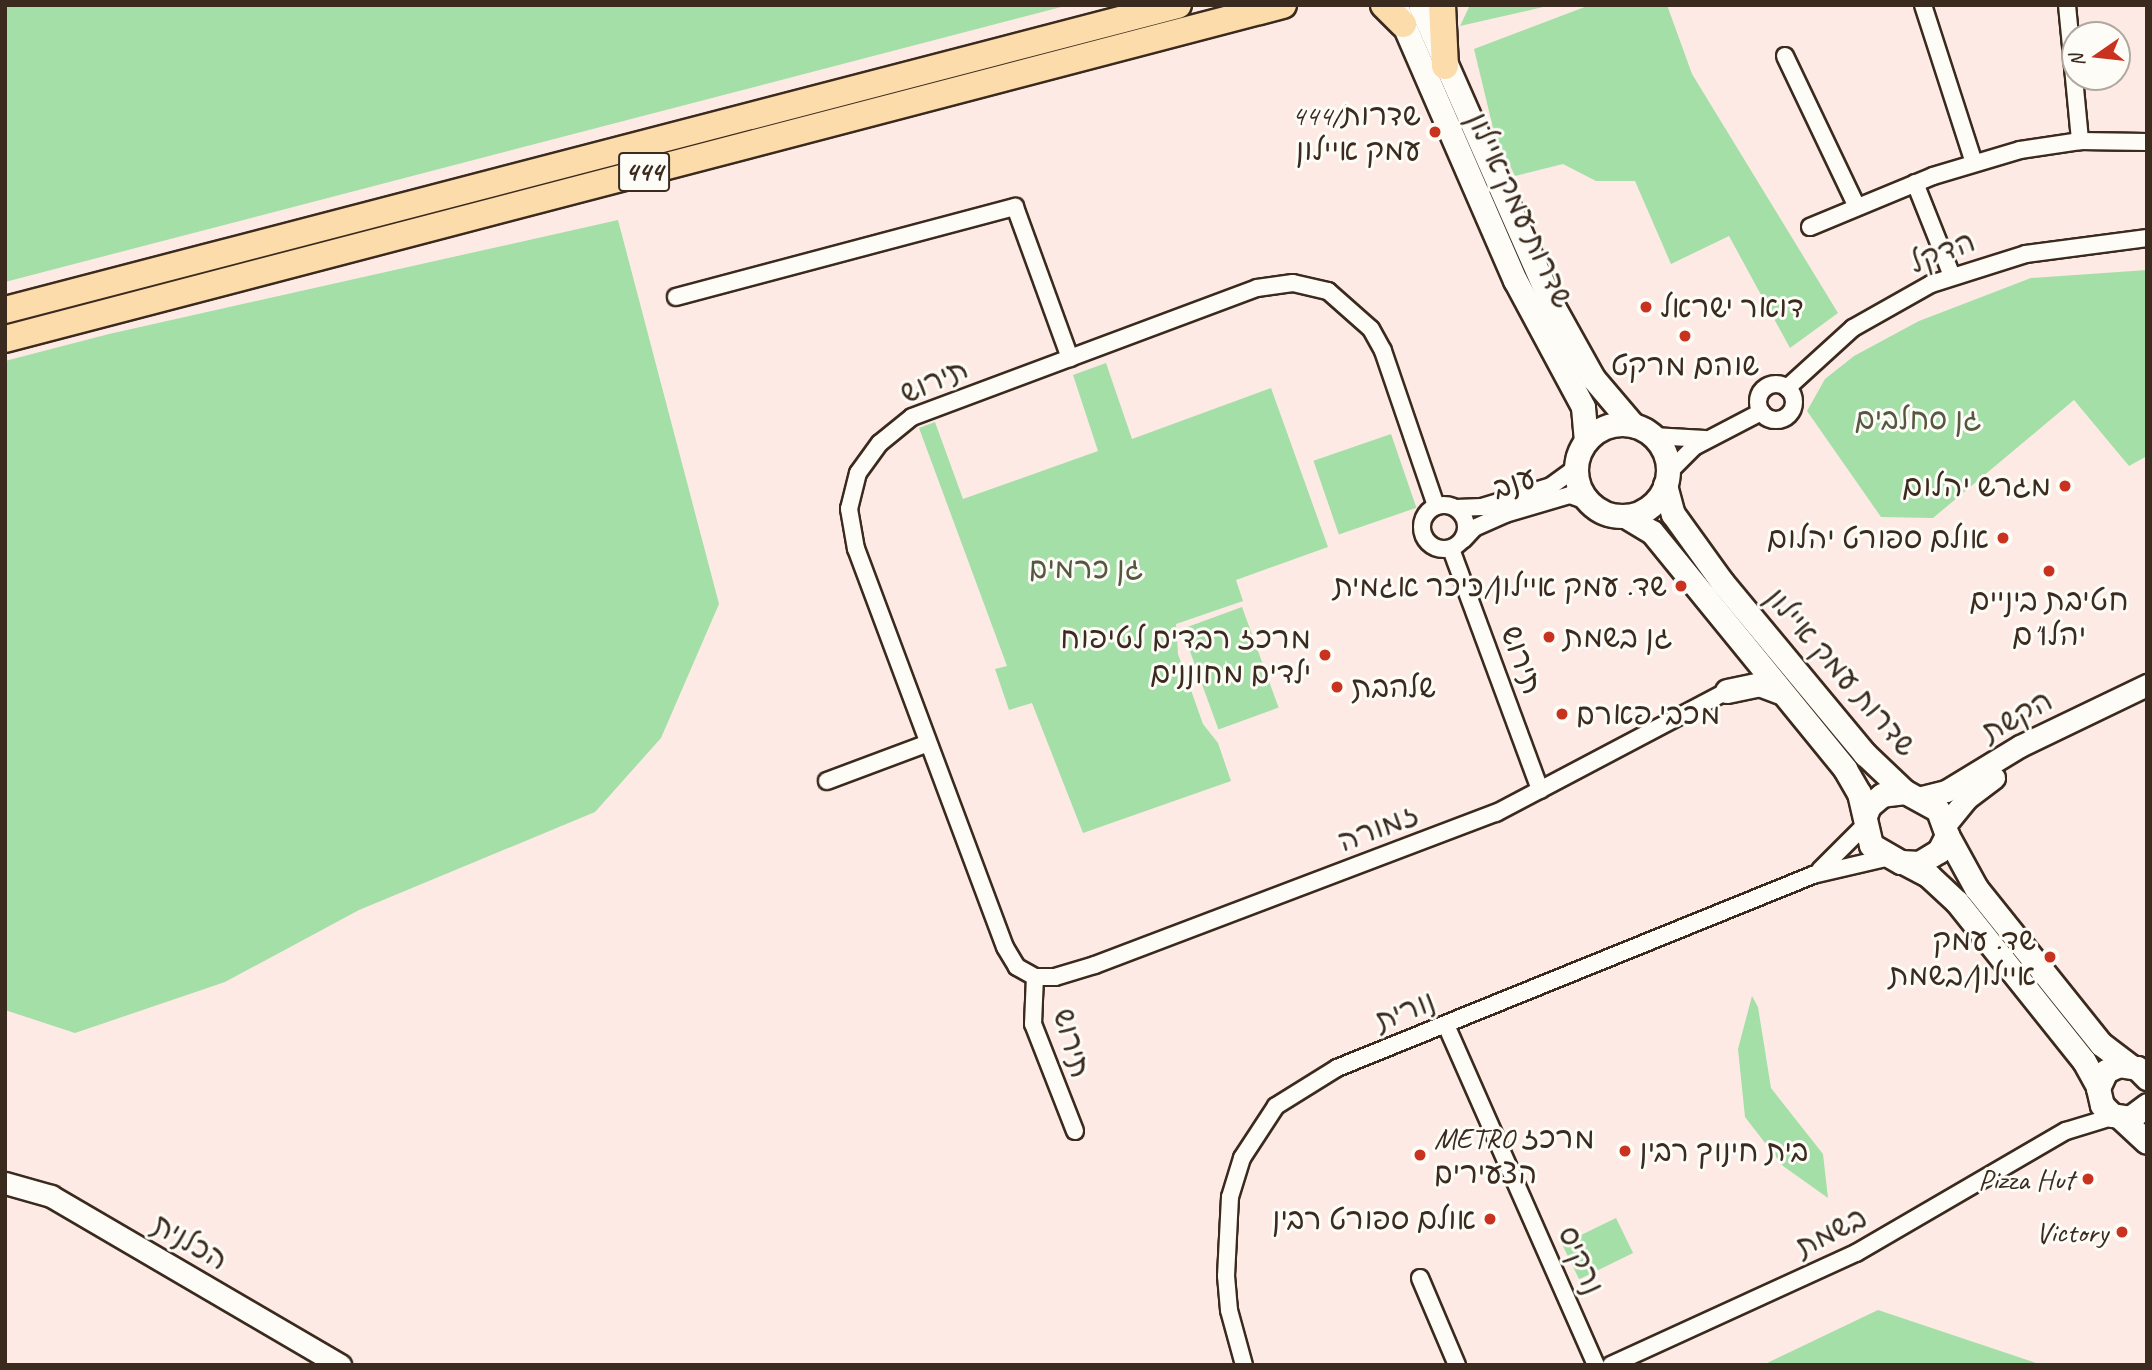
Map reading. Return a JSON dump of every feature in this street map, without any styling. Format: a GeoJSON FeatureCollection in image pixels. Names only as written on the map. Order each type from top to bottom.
{"type":"FeatureCollection","features":[{"type":"Feature","properties":{"kind":"main road","name":"444"},"geometry":{"type":"LineString","coordinates":[[5,310],[1178,5]]}},
{"type":"Feature","properties":{"kind":"main road","name":"444"},"geometry":{"type":"LineString","coordinates":[[5,339],[1283,5]]}},
{"type":"Feature","properties":{"kind":"main road"},"geometry":{"type":"LineString","coordinates":[[1384,5],[1406,11]]}},
{"type":"Feature","properties":{"kind":"main road"},"geometry":{"type":"LineString","coordinates":[[1442,5],[1445,66]]}},
{"type":"Feature","properties":{"kind":"main road","name":"שדרות עמק איילון"},"geometry":{"type":"LineString","coordinates":[[1406,11],[1445,66],[1559,316],[1593,378],[1618,412],[1633,425]]}},
{"type":"Feature","properties":{"kind":"main road","name":"שדרות עמק איילון"},"geometry":{"type":"LineString","coordinates":[[1406,11],[1515,280],[1583,407],[1586,440]]}},
{"type":"Feature","properties":{"kind":"main road"},"geometry":{"type":"LineString","coordinates":[[1633,425],[1653,436],[1663,450],[1666,480],[1650,507],[1625,516],[1601,511],[1589,502],[1577,482],[1576,468],[1586,440],[1607,426],[1633,425]]}},
{"type":"Feature","properties":{"kind":"main road","name":"שדרות עמק איילון"},"geometry":{"type":"LineString","coordinates":[[1666,480],[1673,513],[1722,582],[1866,754],[1912,795]]}},
{"type":"Feature","properties":{"kind":"main road","name":"שדרות עמק איילון"},"geometry":{"type":"LineString","coordinates":[[1625,516],[1652,532],[1743,648],[1845,769],[1865,821]]}},
{"type":"Feature","properties":{"kind":"main road"},"geometry":{"type":"LineString","coordinates":[[1727,691],[1742,670],[1743,648]]}},
{"type":"Feature","properties":{"kind":"main road"},"geometry":{"type":"LineString","coordinates":[[1727,691],[1759,684],[1782,692]]}},
{"type":"Feature","properties":{"kind":"main road"},"geometry":{"type":"LineString","coordinates":[[2138,1067],[2101,1044],[1984,898],[1965,873],[1938,810],[1912,795],[1882,795],[1869,806],[1865,821],[1871,845],[1929,876],[1957,902],[2084,1061],[2098,1089],[2102,1105],[2147,1142]]}},
{"type":"Feature","properties":{"kind":"main road"},"geometry":{"type":"LineString","coordinates":[[1898,860],[1929,860],[1947,830]]}},
{"type":"Feature","properties":{"kind":"main road"},"geometry":{"type":"LineString","coordinates":[[2098,1089],[2106,1071],[2138,1067]]}},
{"type":"Feature","properties":{"kind":"main road"},"geometry":{"type":"LineString","coordinates":[[2118,1117],[2139,1114],[2147,1105]]}},
{"type":"Feature","properties":{"kind":"street"},"geometry":{"type":"LineString","coordinates":[[1923,5],[1974,163]]}},
{"type":"Feature","properties":{"kind":"street"},"geometry":{"type":"LineString","coordinates":[[2067,5],[2080,141]]}},
{"type":"Feature","properties":{"kind":"street"},"geometry":{"type":"LineString","coordinates":[[1785,56],[1857,207]]}},
{"type":"Feature","properties":{"kind":"street"},"geometry":{"type":"LineString","coordinates":[[1810,227],[1915,183],[2020,150],[2080,141],[2147,142]]}},
{"type":"Feature","properties":{"kind":"street"},"geometry":{"type":"LineString","coordinates":[[1915,183],[1952,276]]}},
{"type":"Feature","properties":{"kind":"street"},"geometry":{"type":"LineString","coordinates":[[676,297],[1015,207],[1070,358]]}},
{"type":"Feature","properties":{"kind":"street","name":"הדקל"},"geometry":{"type":"LineString","coordinates":[[1787,388],[1853,328],[1906,296],[1952,276],[2067,246],[2147,238]]}},
{"type":"Feature","properties":{"kind":"street","name":"תירוש"},"geometry":{"type":"LineString","coordinates":[[1074,1131],[1033,1024],[1035,977],[1017,967],[1005,947],[926,744],[856,550],[849,509],[852,489],[873,451],[912,417],[1257,288],[1293,282],[1328,291],[1362,319],[1383,351],[1436,506]]}},
{"type":"Feature","properties":{"kind":"street"},"geometry":{"type":"LineString","coordinates":[[1776,384],[1787,388],[1794,399],[1788,416],[1770,420],[1761,412],[1763,391],[1776,384]]}},
{"type":"Feature","properties":{"kind":"street"},"geometry":{"type":"LineString","coordinates":[[1666,480],[1708,439],[1761,412]]}},
{"type":"Feature","properties":{"kind":"street"},"geometry":{"type":"LineString","coordinates":[[1653,436],[1680,441],[1708,439]]}},
{"type":"Feature","properties":{"kind":"street","name":"ענב"},"geometry":{"type":"LineString","coordinates":[[1456,508],[1482,506],[1550,486],[1576,468]]}},
{"type":"Feature","properties":{"kind":"street","name":"ענב"},"geometry":{"type":"LineString","coordinates":[[1457,545],[1474,528],[1505,514],[1566,495],[1576,494],[1589,502]]}},
{"type":"Feature","properties":{"kind":"street"},"geometry":{"type":"LineString","coordinates":[[1436,506],[1456,508],[1467,527],[1457,545],[1431,546],[1422,533],[1423,519],[1436,506]]}},
{"type":"Feature","properties":{"kind":"street","name":"תירוש"},"geometry":{"type":"LineString","coordinates":[[1457,545],[1540,790]]}},
{"type":"Feature","properties":{"kind":"street","name":"הקשת"},"geometry":{"type":"LineString","coordinates":[[1912,795],[1959,785],[2020,746],[2147,685]]}},
{"type":"Feature","properties":{"kind":"street","name":"זמורה"},"geometry":{"type":"LineString","coordinates":[[1035,977],[1055,977],[1095,965],[1496,813],[1727,691]]}},
{"type":"Feature","properties":{"kind":"street","name":"הקשת"},"geometry":{"type":"LineString","coordinates":[[1947,830],[1967,798],[1998,775],[2065,738],[2147,701]]}},
{"type":"Feature","properties":{"kind":"street"},"geometry":{"type":"LineString","coordinates":[[827,781],[926,744]]}},
{"type":"Feature","properties":{"kind":"street","name":"נורית"},"geometry":{"type":"LineString","coordinates":[[1813,875],[1865,821]]}},
{"type":"Feature","properties":{"kind":"street","name":"נורית"},"geometry":{"type":"LineString","coordinates":[[1244,1365],[1229,1310],[1226,1236],[1230,1197],[1242,1158],[1259,1128],[1276,1106],[1302,1086],[1813,875],[1898,860]]}},
{"type":"Feature","properties":{"kind":"street","name":"נרקיס"},"geometry":{"type":"LineString","coordinates":[[1446,1025],[1596,1365]]}},
{"type":"Feature","properties":{"kind":"street","name":"בשמת"},"geometry":{"type":"LineString","coordinates":[[2066,1131],[2098,1089]]}},
{"type":"Feature","properties":{"kind":"street","name":"בשמת"},"geometry":{"type":"LineString","coordinates":[[1611,1365],[1856,1253],[2066,1131],[2118,1117]]}},
{"type":"Feature","properties":{"kind":"street","name":"הכלנית"},"geometry":{"type":"LineString","coordinates":[[5,1183],[51,1196],[340,1365]]}},
{"type":"Feature","properties":{"kind":"street"},"geometry":{"type":"LineString","coordinates":[[1420,1278],[1457,1365]]}},
{"type":"Feature","properties":{"kind":"green space"},"geometry":{"type":"Polygon","coordinates":[[[5,5],[1069,5],[5,282],[5,5]]]}},
{"type":"Feature","properties":{"kind":"green space"},"geometry":{"type":"Polygon","coordinates":[[[1470,5],[1552,5],[1460,26],[1470,5]]]}},
{"type":"Feature","properties":{"kind":"green space"},"geometry":{"type":"Polygon","coordinates":[[[1590,5],[1667,5],[1692,74],[1838,313],[1790,348],[1729,236],[1671,264],[1635,181],[1596,181],[1563,164],[1515,176],[1494,132],[1474,49],[1590,5]]]}},
{"type":"Feature","properties":{"kind":"green space"},"geometry":{"type":"Polygon","coordinates":[[[618,220],[719,604],[661,738],[595,812],[359,910],[225,982],[75,1033],[5,1010],[5,361],[109,334],[618,220]]]}},
{"type":"Feature","properties":{"kind":"green space","name":"גן סחלבים"},"geometry":{"type":"Polygon","coordinates":[[[2147,270],[2147,456],[2129,466],[2074,400],[1933,518],[1881,517],[1807,411],[1825,379],[1854,356],[1919,321],[2031,278],[2147,270]]]}},
{"type":"Feature","properties":{"kind":"green space","name":"גן כרמים"},"geometry":{"type":"Polygon","coordinates":[[[1106,363],[1132,439],[1271,388],[1328,547],[1236,580],[1243,601],[1176,624],[1178,654],[1203,724],[1218,743],[1231,781],[1083,833],[1032,703],[1009,710],[995,669],[1007,666],[919,428],[935,422],[963,499],[1098,451],[1073,375],[1106,363]]]}},
{"type":"Feature","properties":{"kind":"green space"},"geometry":{"type":"Polygon","coordinates":[[[1391,434],[1416,508],[1339,534],[1313,461],[1391,434]]]}},
{"type":"Feature","properties":{"kind":"green space"},"geometry":{"type":"Polygon","coordinates":[[[1242,607],[1279,708],[1218,729],[1182,629],[1242,607]]]}},
{"type":"Feature","properties":{"kind":"green space"},"geometry":{"type":"Polygon","coordinates":[[[1752,996],[1758,1007],[1771,1088],[1823,1154],[1828,1198],[1783,1166],[1745,1117],[1738,1049],[1752,996]]]}},
{"type":"Feature","properties":{"kind":"green space"},"geometry":{"type":"Polygon","coordinates":[[[1616,1218],[1633,1253],[1579,1279],[1562,1244],[1616,1218]]]}},
{"type":"Feature","properties":{"kind":"green space"},"geometry":{"type":"Polygon","coordinates":[[[1878,1310],[2042,1365],[1763,1365],[1878,1310]]]}},
{"type":"Feature","properties":{"kind":"place","name":"444/שדרות עמק איילון"},"geometry":{"type":"Point","coordinates":[1435,132]}},
{"type":"Feature","properties":{"kind":"place","name":"דואר ישראל"},"geometry":{"type":"Point","coordinates":[1646,307]}},
{"type":"Feature","properties":{"kind":"place","name":"שוהם מרקט"},"geometry":{"type":"Point","coordinates":[1685,336]}},
{"type":"Feature","properties":{"kind":"place","name":"מגרש יהלום"},"geometry":{"type":"Point","coordinates":[2065,486]}},
{"type":"Feature","properties":{"kind":"place","name":"אולם ספורט יהלום"},"geometry":{"type":"Point","coordinates":[2003,538]}},
{"type":"Feature","properties":{"kind":"place","name":"חטיבת ביניים יהלו\"ם"},"geometry":{"type":"Point","coordinates":[2049,571]}},
{"type":"Feature","properties":{"kind":"place","name":"שד. עמק איילון/כיכר אגמית"},"geometry":{"type":"Point","coordinates":[1681,586]}},
{"type":"Feature","properties":{"kind":"place","name":"גן בשמת"},"geometry":{"type":"Point","coordinates":[1549,637]}},
{"type":"Feature","properties":{"kind":"place","name":"מרכז רבדים לטיפוח ילדים מחוננים"},"geometry":{"type":"Point","coordinates":[1325,655]}},
{"type":"Feature","properties":{"kind":"place","name":"שלהבת"},"geometry":{"type":"Point","coordinates":[1337,687]}},
{"type":"Feature","properties":{"kind":"place","name":"מכבי פארם"},"geometry":{"type":"Point","coordinates":[1562,714]}},
{"type":"Feature","properties":{"kind":"place","name":"שד. עמק איילון/בשמת"},"geometry":{"type":"Point","coordinates":[2050,957]}},
{"type":"Feature","properties":{"kind":"place","name":"בית חינוך רבין"},"geometry":{"type":"Point","coordinates":[1625,1151]}},
{"type":"Feature","properties":{"kind":"place","name":"METRO מרכז הצעירים"},"geometry":{"type":"Point","coordinates":[1420,1155]}},
{"type":"Feature","properties":{"kind":"place","name":"Pizza Hut"},"geometry":{"type":"Point","coordinates":[2088,1179]}},
{"type":"Feature","properties":{"kind":"place","name":"אולם ספורט רבין"},"geometry":{"type":"Point","coordinates":[1490,1219]}},
{"type":"Feature","properties":{"kind":"place","name":"Victory"},"geometry":{"type":"Point","coordinates":[2122,1232]}}]}
